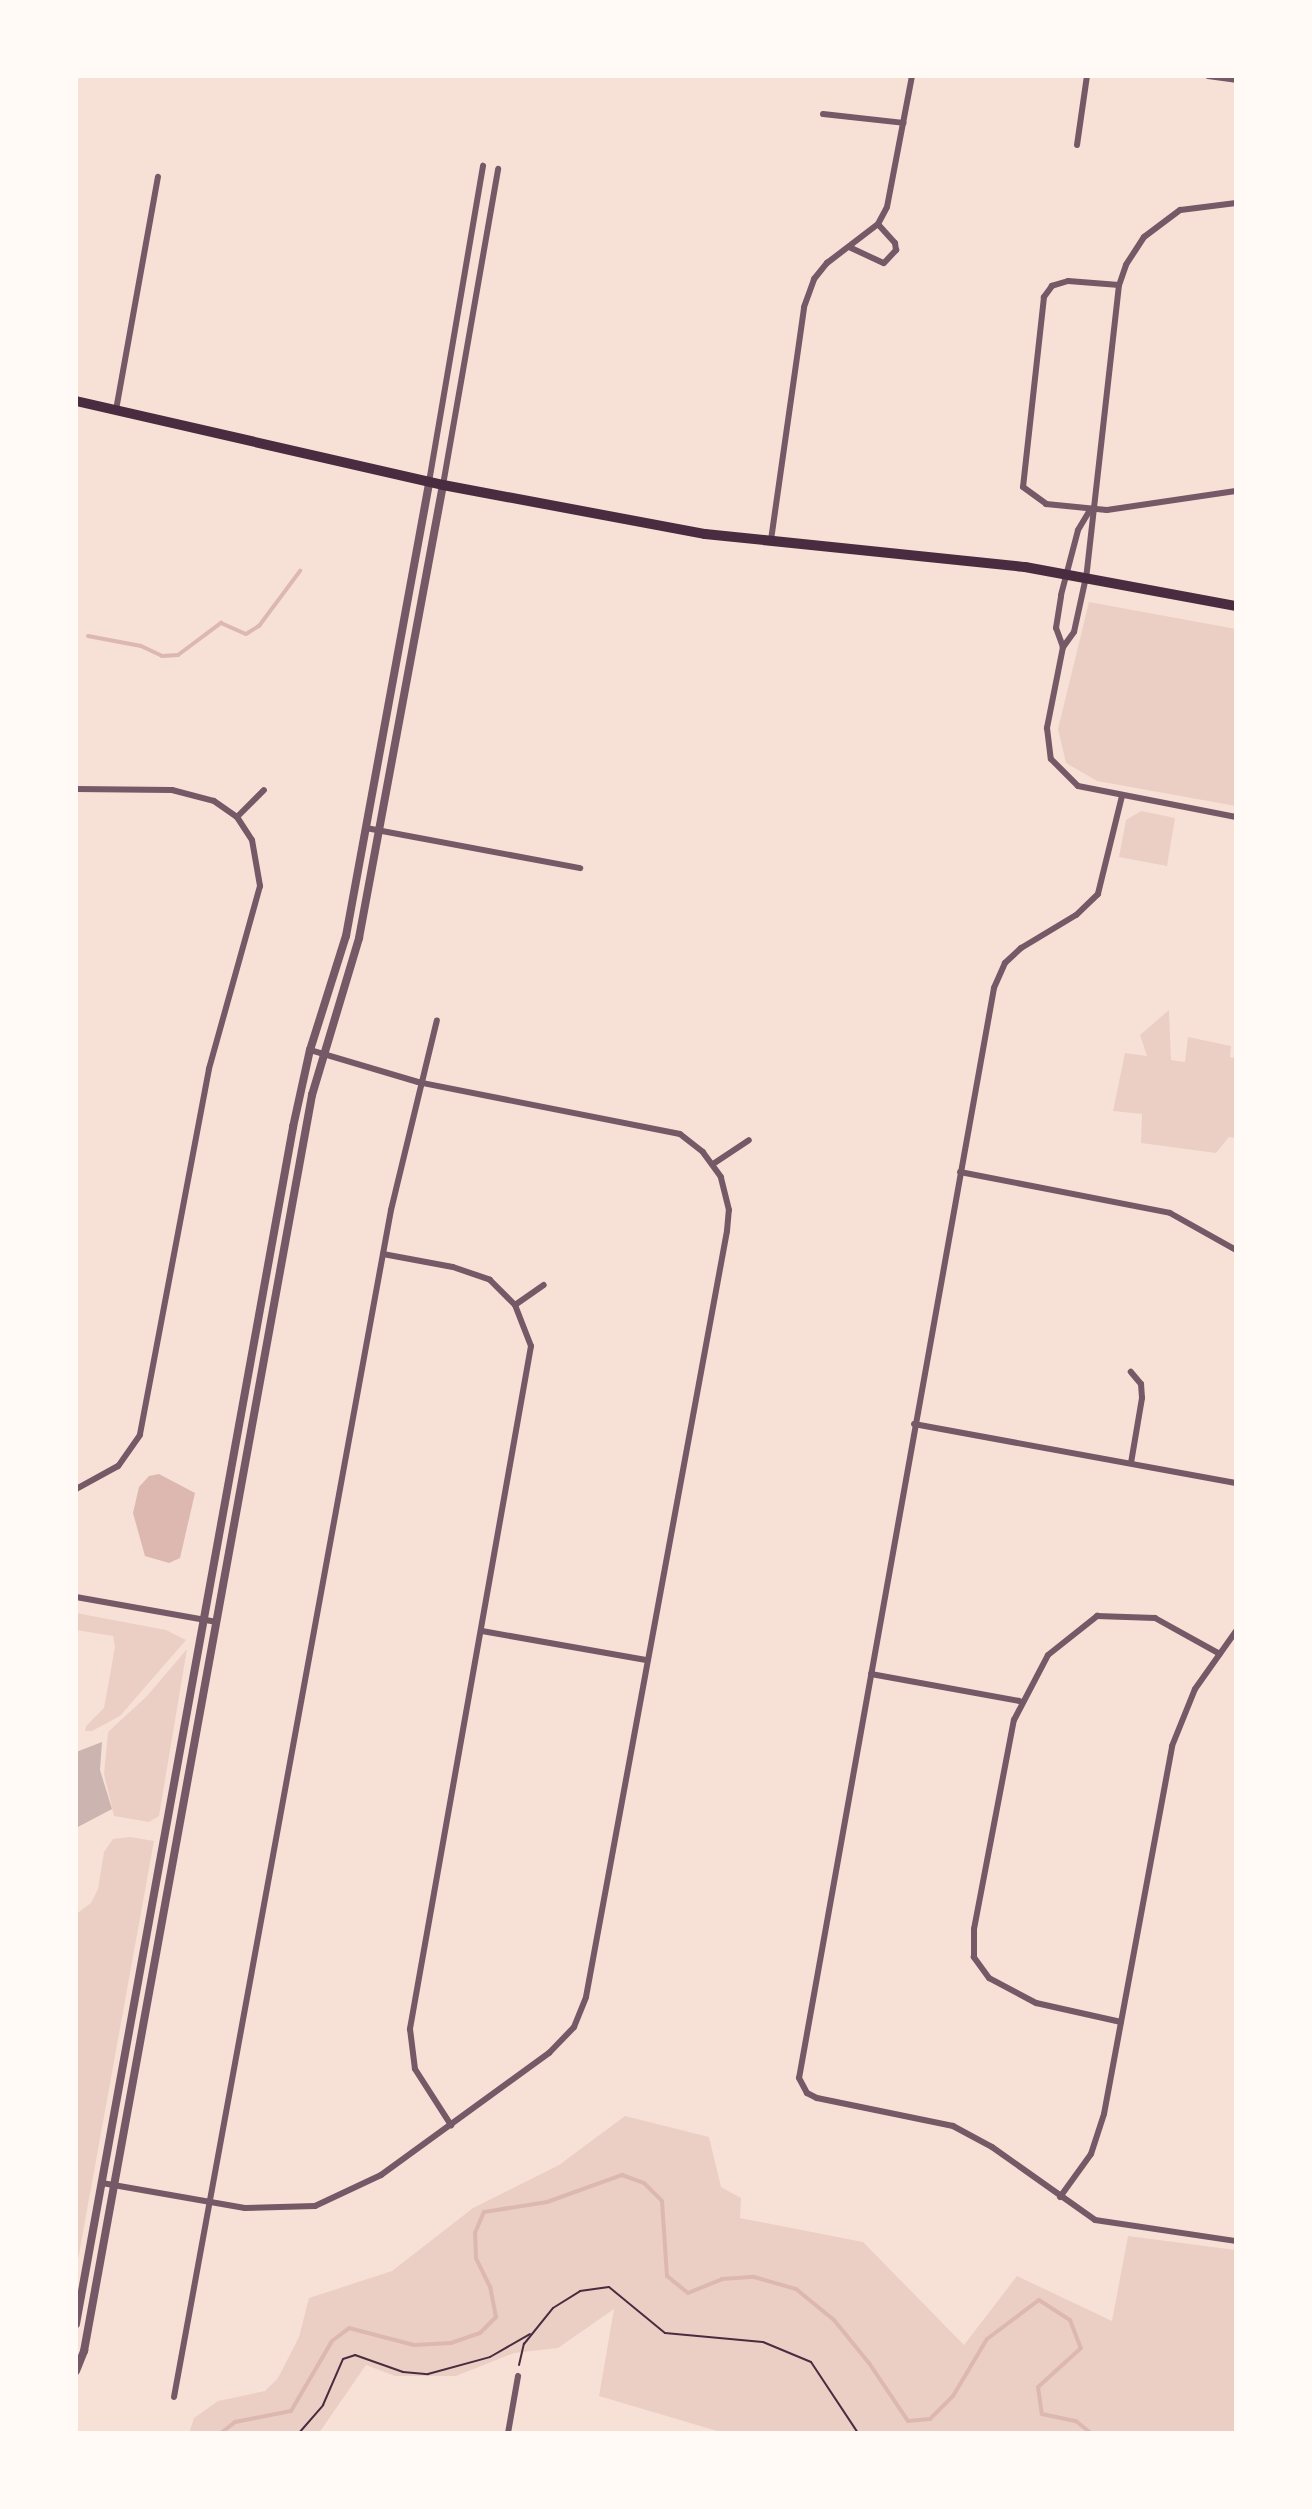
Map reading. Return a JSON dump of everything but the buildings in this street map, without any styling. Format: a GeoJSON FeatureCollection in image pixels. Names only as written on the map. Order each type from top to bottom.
{"type":"FeatureCollection","features":[{"type":"Feature","properties":{"kind":"main road"},"geometry":{"type":"LineString","coordinates":[[76,401],[443,485],[705,534],[935,555],[1086,577],[1236,606]]}},
{"type":"Feature","properties":{"kind":"street"},"geometry":{"type":"LineString","coordinates":[[771,540],[804,307],[814,279],[878,224],[887,207],[912,76]]}},
{"type":"Feature","properties":{"kind":"street"},"geometry":{"type":"LineString","coordinates":[[1077,145],[1087,76]]}},
{"type":"Feature","properties":{"kind":"street"},"geometry":{"type":"LineString","coordinates":[[1208,76],[1236,80]]}},
{"type":"Feature","properties":{"kind":"street"},"geometry":{"type":"LineString","coordinates":[[823,114],[904,123]]}},
{"type":"Feature","properties":{"kind":"street"},"geometry":{"type":"LineString","coordinates":[[76,2324],[310,1050],[339,968],[366,828],[483,166]]}},
{"type":"Feature","properties":{"kind":"street"},"geometry":{"type":"LineString","coordinates":[[76,2371],[114,2185],[322,1054],[353,963],[379,831],[498,169]]}},
{"type":"Feature","properties":{"kind":"street"},"geometry":{"type":"LineString","coordinates":[[116,410],[158,177]]}},
{"type":"Feature","properties":{"kind":"street"},"geometry":{"type":"LineString","coordinates":[[1236,203],[1195,205],[1162,222],[1133,252],[1119,285],[1091,509],[1086,577],[1074,632],[1063,647],[1047,728],[1051,759],[1078,786],[1236,817]]}},
{"type":"Feature","properties":{"kind":"street"},"geometry":{"type":"LineString","coordinates":[[849,247],[884,263],[896,250],[895,243],[878,224]]}},
{"type":"Feature","properties":{"kind":"street"},"geometry":{"type":"LineString","coordinates":[[1119,285],[1068,281],[1047,289],[1032,371],[1034,404],[1023,487],[1046,504],[1091,509],[1148,507],[1236,491]]}},
{"type":"Feature","properties":{"kind":"street"},"geometry":{"type":"LineString","coordinates":[[1063,647],[1056,628],[1078,530],[1091,509]]}},
{"type":"Feature","properties":{"kind":"street"},"geometry":{"type":"LineString","coordinates":[[76,789],[186,792],[214,801],[237,817],[257,855],[260,886],[209,1069],[140,1435],[118,1466],[76,1489]]}},
{"type":"Feature","properties":{"kind":"street"},"geometry":{"type":"LineString","coordinates":[[237,817],[264,790]]}},
{"type":"Feature","properties":{"kind":"street"},"geometry":{"type":"LineString","coordinates":[[1122,796],[1098,894],[1076,915],[1021,948],[998,975],[799,2067],[801,2086],[817,2098],[953,2126],[1107,2225],[1236,2241]]}},
{"type":"Feature","properties":{"kind":"street"},"geometry":{"type":"LineString","coordinates":[[366,828],[580,868]]}},
{"type":"Feature","properties":{"kind":"street"},"geometry":{"type":"LineString","coordinates":[[174,2397],[383,1254],[418,1082],[437,1020]]}},
{"type":"Feature","properties":{"kind":"street"},"geometry":{"type":"LineString","coordinates":[[102,2183],[266,2211],[315,2206],[359,2189],[451,2125],[556,2047],[582,2010],[727,1231],[726,1193],[713,1164],[693,1143],[665,1128],[418,1082],[310,1050]]}},
{"type":"Feature","properties":{"kind":"street"},"geometry":{"type":"LineString","coordinates":[[713,1164],[749,1140]]}},
{"type":"Feature","properties":{"kind":"street"},"geometry":{"type":"LineString","coordinates":[[960,1172],[1170,1213],[1236,1250]]}},
{"type":"Feature","properties":{"kind":"street"},"geometry":{"type":"LineString","coordinates":[[383,1254],[474,1272],[515,1305],[528,1328],[530,1373],[410,2029],[415,2069],[451,2125]]}},
{"type":"Feature","properties":{"kind":"street"},"geometry":{"type":"LineString","coordinates":[[515,1305],[544,1285]]}},
{"type":"Feature","properties":{"kind":"street"},"geometry":{"type":"LineString","coordinates":[[1131,1372],[1141,1384],[1142,1398],[1131,1463]]}},
{"type":"Feature","properties":{"kind":"street"},"geometry":{"type":"LineString","coordinates":[[914,1424],[1236,1483]]}},
{"type":"Feature","properties":{"kind":"street"},"geometry":{"type":"LineString","coordinates":[[76,1597],[217,1622]]}},
{"type":"Feature","properties":{"kind":"street"},"geometry":{"type":"LineString","coordinates":[[1121,2022],[1036,2003],[989,1978],[974,1957],[974,1929],[1020,1701],[1062,1639],[1097,1616],[1155,1618],[1220,1654]]}},
{"type":"Feature","properties":{"kind":"street"},"geometry":{"type":"LineString","coordinates":[[482,1631],[647,1660]]}},
{"type":"Feature","properties":{"kind":"street"},"geometry":{"type":"LineString","coordinates":[[1060,2197],[1098,2138],[1172,1746],[1195,1689],[1236,1631]]}},
{"type":"Feature","properties":{"kind":"street"},"geometry":{"type":"LineString","coordinates":[[871,1674],[1020,1701]]}},
{"type":"Feature","properties":{"kind":"street"},"geometry":{"type":"LineString","coordinates":[[508,2433],[518,2376]]}},
{"type":"Feature","properties":{"kind":"path"},"geometry":{"type":"LineString","coordinates":[[518,2376],[521,2354],[531,2334],[553,2308],[580,2291],[609,2287],[665,2333],[763,2342],[811,2362],[858,2433]]}},
{"type":"Feature","properties":{"kind":"path"},"geometry":{"type":"LineString","coordinates":[[300,2433],[323,2405],[343,2359],[355,2355],[403,2372],[428,2374],[490,2357],[531,2334]]}},
{"type":"Feature","properties":{"kind":"shaded area"},"geometry":{"type":"Polygon","coordinates":[[[1089,602],[1236,629],[1236,806],[1097,781],[1066,763],[1058,729],[1089,602]]]}},
{"type":"Feature","properties":{"kind":"shaded area"},"geometry":{"type":"Polygon","coordinates":[[[1141,811],[1175,818],[1167,866],[1119,857],[1126,820],[1141,811]]]}},
{"type":"Feature","properties":{"kind":"shaded area"},"geometry":{"type":"Polygon","coordinates":[[[1169,1010],[1171,1060],[1185,1062],[1188,1037],[1231,1046],[1230,1057],[1236,1058],[1236,1138],[1229,1137],[1216,1153],[1141,1143],[1142,1114],[1113,1111],[1125,1053],[1147,1056],[1140,1035],[1169,1010]]]}},
{"type":"Feature","properties":{"kind":"shaded area"},"geometry":{"type":"Polygon","coordinates":[[[159,1474],[195,1493],[180,1558],[169,1563],[145,1556],[133,1513],[139,1487],[149,1476],[159,1474]]]}},
{"type":"Feature","properties":{"kind":"shaded area"},"geometry":{"type":"Polygon","coordinates":[[[76,1613],[166,1630],[186,1640],[120,1716],[92,1731],[85,1731],[86,1726],[104,1708],[115,1647],[113,1636],[76,1630],[76,1613]]]}},
{"type":"Feature","properties":{"kind":"shaded area"},"geometry":{"type":"Polygon","coordinates":[[[187,1649],[159,1816],[149,1822],[114,1816],[104,1774],[108,1732],[147,1696],[187,1649]]]}},
{"type":"Feature","properties":{"kind":"shaded area"},"geometry":{"type":"Polygon","coordinates":[[[130,1837],[154,1841],[76,2271],[76,1914],[91,1903],[98,1889],[104,1852],[113,1839],[130,1837]]]}},
{"type":"Feature","properties":{"kind":"shaded area"},"geometry":{"type":"Polygon","coordinates":[[[625,2116],[709,2137],[721,2187],[741,2198],[740,2218],[863,2242],[964,2345],[1017,2276],[1112,2321],[1128,2236],[1236,2250],[1236,2433],[724,2433],[599,2396],[614,2309],[558,2348],[514,2353],[456,2376],[395,2376],[366,2365],[319,2433],[189,2433],[194,2418],[218,2401],[265,2391],[278,2378],[299,2337],[309,2298],[392,2271],[473,2208],[559,2165],[625,2116]]]}},
{"type":"Feature","properties":{"kind":"waterway"},"geometry":{"type":"LineString","coordinates":[[88,636],[141,646],[162,656],[178,655],[221,623],[246,634],[259,626],[300,571]]}},
{"type":"Feature","properties":{"kind":"waterway"},"geometry":{"type":"LineString","coordinates":[[221,2433],[235,2422],[291,2411],[332,2341],[349,2328],[414,2345],[451,2343],[480,2333],[496,2317],[490,2287],[476,2258],[475,2233],[484,2212],[547,2202],[622,2175],[644,2183],[662,2201],[667,2276],[688,2293],[722,2279],[754,2277],[796,2289],[834,2320],[869,2363],[908,2421],[930,2419],[953,2396],[987,2339],[1039,2300],[1070,2320],[1081,2348],[1038,2387],[1042,2414],[1076,2421],[1091,2433]]}}]}
